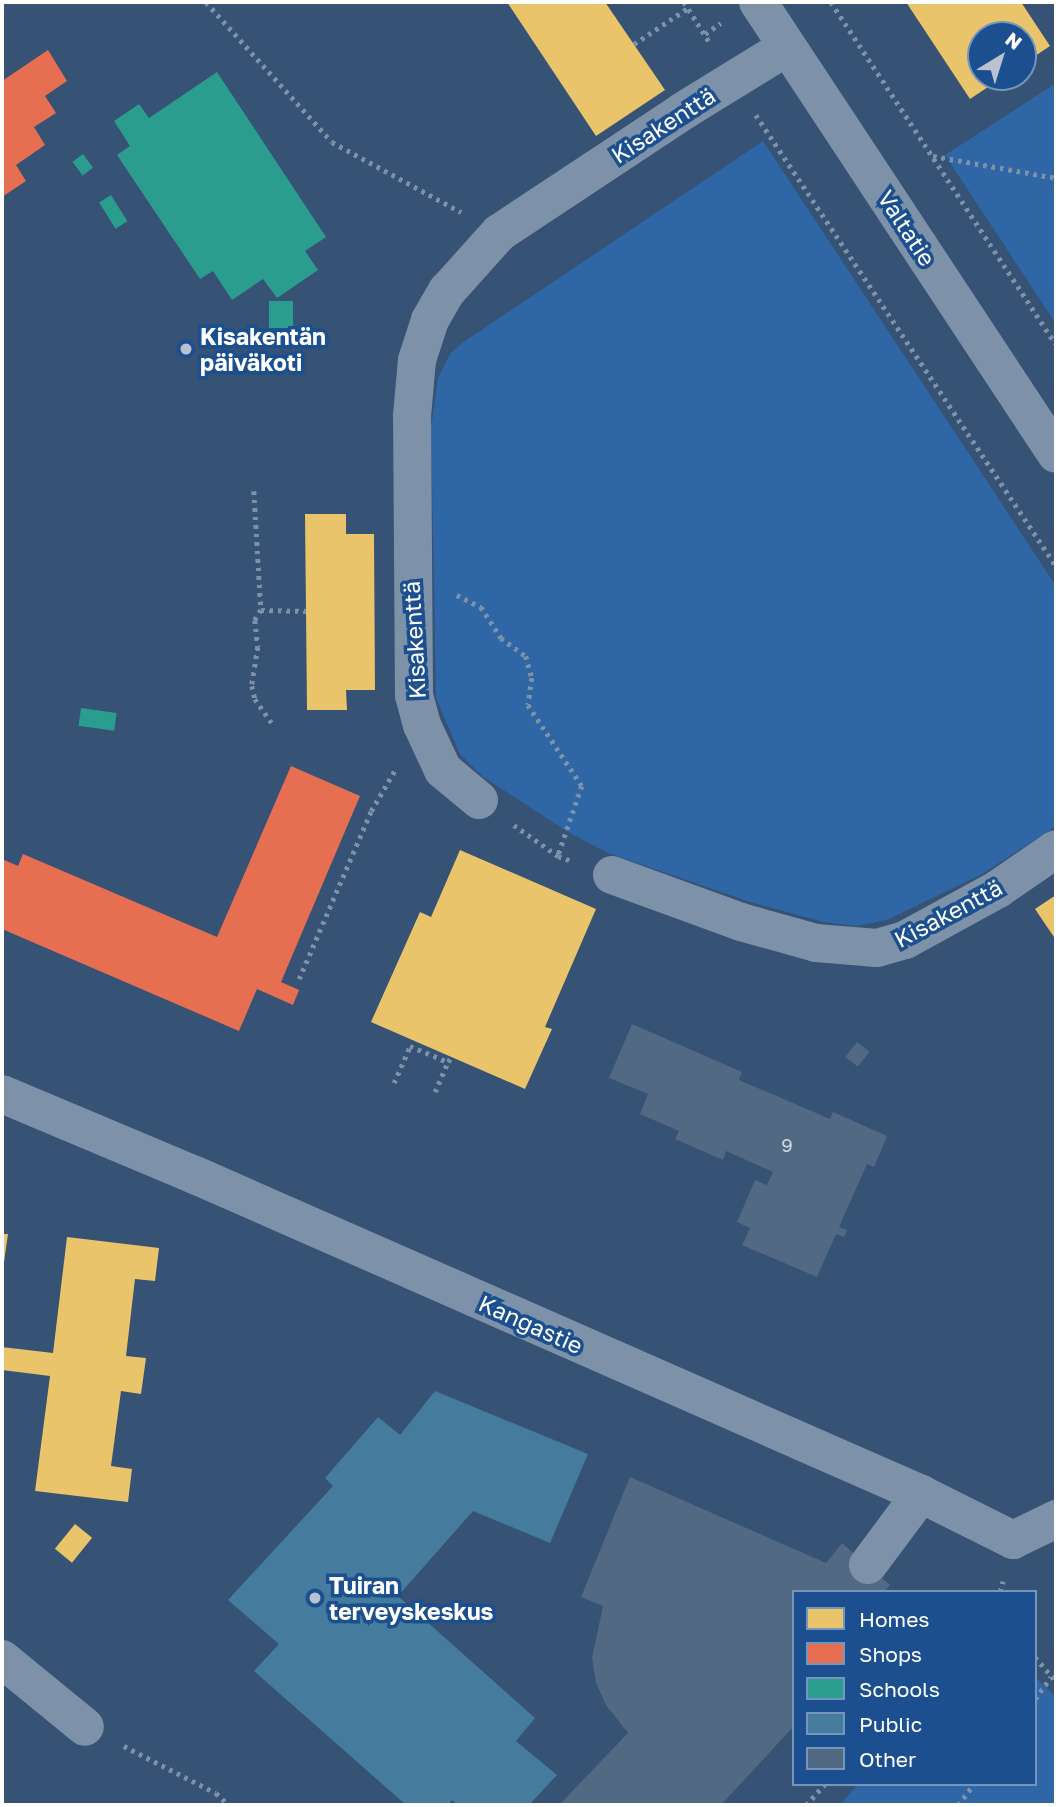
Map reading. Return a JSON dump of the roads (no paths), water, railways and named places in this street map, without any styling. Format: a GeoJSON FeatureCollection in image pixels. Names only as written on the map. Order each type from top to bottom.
{"type":"FeatureCollection","features":[{"type":"Feature","properties":{"kind":"street","name":"Valtatie"},"geometry":{"type":"LineString","coordinates":[[758,2],[1056,454]]}},
{"type":"Feature","properties":{"kind":"street","name":"Kisakenttä"},"geometry":{"type":"LineString","coordinates":[[479,800],[443,770],[422,725],[414,695],[411,594],[412,416],[417,360],[430,320],[447,291],[499,233],[787,47]]}},
{"type":"Feature","properties":{"kind":"street","name":"Kisakenttä"},"geometry":{"type":"LineString","coordinates":[[612,875],[741,922],[816,943],[877,948],[905,940],[998,889],[1056,849]]}},
{"type":"Feature","properties":{"kind":"street","name":"Kangastie"},"geometry":{"type":"LineString","coordinates":[[2,1094],[195,1175],[921,1494],[1013,1540],[1056,1519]]}},
{"type":"Feature","properties":{"kind":"street"},"geometry":{"type":"LineString","coordinates":[[868,1565],[921,1494]]}},
{"type":"Feature","properties":{"kind":"street"},"geometry":{"type":"LineString","coordinates":[[2,1659],[85,1727]]}},
{"type":"Feature","properties":{"kind":"place","name":"Kisakentän päiväkoti"},"geometry":{"type":"Point","coordinates":[186,349]}},
{"type":"Feature","properties":{"kind":"place","name":"Tuiran terveyskeskus"},"geometry":{"type":"Point","coordinates":[315,1598]}}]}
